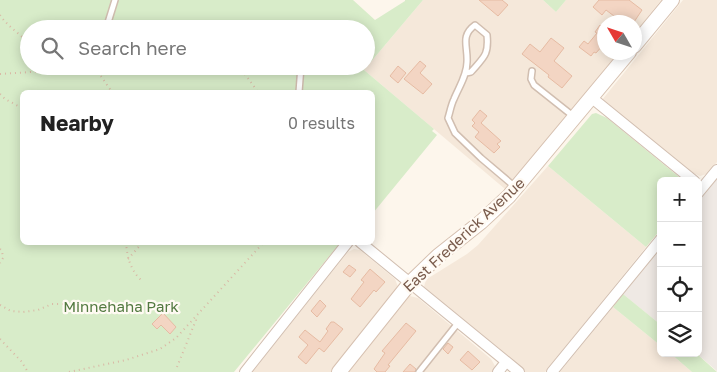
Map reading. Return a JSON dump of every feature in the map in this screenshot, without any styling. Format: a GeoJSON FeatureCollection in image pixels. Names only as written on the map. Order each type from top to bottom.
{"type":"FeatureCollection","features":[{"type":"Feature","properties":{"kind":"main road"},"geometry":{"type":"LineString","coordinates":[[642,36],[672,0]]}},
{"type":"Feature","properties":{"kind":"main road","name":"East Frederick Avenue"},"geometry":{"type":"LineString","coordinates":[[339,372],[410,283],[438,256],[487,218],[517,188],[623,60]]}},
{"type":"Feature","properties":{"kind":"street"},"geometry":{"type":"LineString","coordinates":[[592,98],[687,177]]}},
{"type":"Feature","properties":{"kind":"street"},"geometry":{"type":"LineString","coordinates":[[702,183],[717,170]]}},
{"type":"Feature","properties":{"kind":"street"},"geometry":{"type":"LineString","coordinates":[[552,372],[657,244]]}},
{"type":"Feature","properties":{"kind":"street"},"geometry":{"type":"LineString","coordinates":[[245,372],[346,245]]}},
{"type":"Feature","properties":{"kind":"street"},"geometry":{"type":"LineString","coordinates":[[364,245],[519,372]]}},
{"type":"Feature","properties":{"kind":"street"},"geometry":{"type":"LineString","coordinates":[[498,372],[506,362]]}},
{"type":"Feature","properties":{"kind":"lane"},"geometry":{"type":"LineString","coordinates":[[109,20],[115,0]]}},
{"type":"Feature","properties":{"kind":"lane"},"geometry":{"type":"LineString","coordinates":[[466,73],[471,72],[485,57],[488,48],[487,35],[475,25],[468,30],[466,35],[466,73],[453,100],[448,118],[455,133],[517,188]]}},
{"type":"Feature","properties":{"kind":"lane"},"geometry":{"type":"LineString","coordinates":[[532,71],[531,79],[534,85],[575,118]]}},
{"type":"Feature","properties":{"kind":"lane"},"geometry":{"type":"LineString","coordinates":[[299,90],[300,75]]}},
{"type":"Feature","properties":{"kind":"lane"},"geometry":{"type":"LineString","coordinates":[[419,372],[458,323]]}},
{"type":"Feature","properties":{"kind":"path"},"geometry":{"type":"LineString","coordinates":[[0,15],[6,24],[20,36]]}},
{"type":"Feature","properties":{"kind":"path"},"geometry":{"type":"LineString","coordinates":[[0,74],[20,73]]}},
{"type":"Feature","properties":{"kind":"path"},"geometry":{"type":"LineString","coordinates":[[100,75],[111,90]]}},
{"type":"Feature","properties":{"kind":"path"},"geometry":{"type":"LineString","coordinates":[[246,75],[257,90]]}},
{"type":"Feature","properties":{"kind":"path"},"geometry":{"type":"LineString","coordinates":[[0,94],[20,107]]}},
{"type":"Feature","properties":{"kind":"path"},"geometry":{"type":"LineString","coordinates":[[126,245],[128,259],[141,280]]}},
{"type":"Feature","properties":{"kind":"path"},"geometry":{"type":"LineString","coordinates":[[128,259],[140,245]]}},
{"type":"Feature","properties":{"kind":"path"},"geometry":{"type":"LineString","coordinates":[[69,372],[126,360],[160,349],[176,338],[261,245]]}},
{"type":"Feature","properties":{"kind":"path"},"geometry":{"type":"LineString","coordinates":[[0,248],[3,258],[0,263]]}},
{"type":"Feature","properties":{"kind":"path"},"geometry":{"type":"LineString","coordinates":[[0,305],[11,311],[23,312],[38,310],[52,304],[71,304],[84,310]]}},
{"type":"Feature","properties":{"kind":"path"},"geometry":{"type":"LineString","coordinates":[[177,367],[196,320],[195,317]]}},
{"type":"Feature","properties":{"kind":"path"},"geometry":{"type":"LineString","coordinates":[[0,339],[21,361],[28,372]]}},
{"type":"Feature","properties":{"kind":"shaded area"},"geometry":{"type":"Polygon","coordinates":[[[423,0],[543,0],[556,12],[566,0],[661,0],[642,24],[642,15],[597,15],[597,60],[612,60],[518,177],[505,189],[370,75],[375,75],[375,57],[423,0]]]}},
{"type":"Feature","properties":{"kind":"shaded area"},"geometry":{"type":"Polygon","coordinates":[[[683,0],[717,0],[717,162],[707,174],[700,176],[693,173],[602,100],[634,60],[642,60],[642,51],[683,0]]]}},
{"type":"Feature","properties":{"kind":"shaded area"},"geometry":{"type":"Polygon","coordinates":[[[548,166],[646,247],[545,372],[525,372],[424,287],[427,279],[478,245],[548,166]]]}},
{"type":"Feature","properties":{"kind":"shaded area"},"geometry":{"type":"Polygon","coordinates":[[[717,179],[717,371],[701,357],[702,197],[717,179]]]}},
{"type":"Feature","properties":{"kind":"shaded area"},"geometry":{"type":"Polygon","coordinates":[[[354,249],[360,250],[395,279],[398,287],[331,372],[252,372],[348,252],[354,249]]]}},
{"type":"Feature","properties":{"kind":"shaded area"},"geometry":{"type":"Polygon","coordinates":[[[657,253],[657,322],[623,294],[657,253]]]}},
{"type":"Feature","properties":{"kind":"shaded area"},"geometry":{"type":"Polygon","coordinates":[[[410,296],[418,298],[491,359],[495,366],[492,372],[346,372],[406,298],[410,296]]]}},
{"type":"Feature","properties":{"kind":"shaded area"},"geometry":{"type":"Polygon","coordinates":[[[613,307],[657,343],[657,357],[675,357],[692,372],[560,372],[613,307]]]}},
{"type":"Feature","properties":{"kind":"green space","name":"Minnehaha Park"},"geometry":{"type":"Polygon","coordinates":[[[0,0],[353,0],[375,20],[20,20],[20,75],[370,75],[434,129],[432,131],[437,135],[375,211],[375,90],[20,90],[20,245],[338,245],[234,372],[0,372],[0,0]]]}},
{"type":"Feature","properties":{"kind":"green space","name":"Minnehaha Park"},"geometry":{"type":"Polygon","coordinates":[[[405,0],[423,0],[375,57],[375,20],[405,0]]]}},
{"type":"Feature","properties":{"kind":"green space"},"geometry":{"type":"Polygon","coordinates":[[[543,0],[566,0],[556,12],[543,0]]]}},
{"type":"Feature","properties":{"kind":"green space"},"geometry":{"type":"Polygon","coordinates":[[[596,113],[607,118],[679,177],[657,177],[657,234],[646,247],[548,166],[592,114],[596,113]]]}},
{"type":"Feature","properties":{"kind":"green space"},"geometry":{"type":"Polygon","coordinates":[[[623,294],[657,322],[657,343],[613,307],[623,294]]]}},
{"type":"Feature","properties":{"kind":"green space"},"geometry":{"type":"Polygon","coordinates":[[[675,357],[700,357],[717,372],[692,372],[675,357]]]}},
{"type":"Feature","properties":{"kind":"building"},"geometry":{"type":"Polygon","coordinates":[[[479,0],[502,0],[508,5],[498,16],[479,0]]]}},
{"type":"Feature","properties":{"kind":"building"},"geometry":{"type":"Polygon","coordinates":[[[599,0],[629,0],[642,10],[639,15],[613,15],[606,10],[602,15],[593,7],[599,0]]]}},
{"type":"Feature","properties":{"kind":"building"},"geometry":{"type":"Polygon","coordinates":[[[597,33],[597,52],[594,52],[591,56],[579,47],[584,41],[588,44],[597,33]]]}},
{"type":"Feature","properties":{"kind":"building"},"geometry":{"type":"Polygon","coordinates":[[[551,38],[564,48],[554,61],[572,76],[562,88],[522,54],[530,44],[540,52],[551,38]]]}},
{"type":"Feature","properties":{"kind":"building"},"geometry":{"type":"Polygon","coordinates":[[[420,61],[426,66],[420,73],[432,84],[423,94],[404,79],[420,61]]]}},
{"type":"Feature","properties":{"kind":"building"},"geometry":{"type":"Polygon","coordinates":[[[398,66],[406,73],[398,83],[390,76],[398,66]]]}},
{"type":"Feature","properties":{"kind":"building"},"geometry":{"type":"Polygon","coordinates":[[[480,110],[487,116],[481,123],[501,141],[497,144],[500,147],[494,153],[475,137],[479,132],[472,126],[475,123],[472,120],[480,110]]]}},
{"type":"Feature","properties":{"kind":"building"},"geometry":{"type":"Polygon","coordinates":[[[349,265],[356,270],[350,277],[343,272],[349,265]]]}},
{"type":"Feature","properties":{"kind":"building"},"geometry":{"type":"Polygon","coordinates":[[[370,269],[385,282],[376,292],[374,290],[360,307],[351,299],[364,282],[361,280],[370,269]]]}},
{"type":"Feature","properties":{"kind":"building"},"geometry":{"type":"Polygon","coordinates":[[[320,300],[326,306],[317,317],[311,311],[320,300]]]}},
{"type":"Feature","properties":{"kind":"building"},"geometry":{"type":"Polygon","coordinates":[[[163,313],[176,327],[170,334],[161,325],[157,329],[152,324],[163,313]]]}},
{"type":"Feature","properties":{"kind":"building"},"geometry":{"type":"Polygon","coordinates":[[[331,322],[334,322],[343,329],[324,352],[319,348],[306,364],[298,357],[308,345],[299,337],[305,330],[320,342],[328,331],[326,329],[331,322]]]}},
{"type":"Feature","properties":{"kind":"building"},"geometry":{"type":"Polygon","coordinates":[[[406,323],[416,331],[388,365],[390,366],[385,372],[377,372],[374,369],[385,353],[382,351],[406,323]]]}},
{"type":"Feature","properties":{"kind":"building"},"geometry":{"type":"Polygon","coordinates":[[[448,343],[453,347],[448,354],[443,349],[448,343]]]}},
{"type":"Feature","properties":{"kind":"building"},"geometry":{"type":"Polygon","coordinates":[[[468,351],[480,362],[472,370],[460,360],[468,351]]]}},
{"type":"Feature","properties":{"kind":"building"},"geometry":{"type":"Polygon","coordinates":[[[410,364],[416,369],[415,372],[403,372],[410,364]]]}}]}
